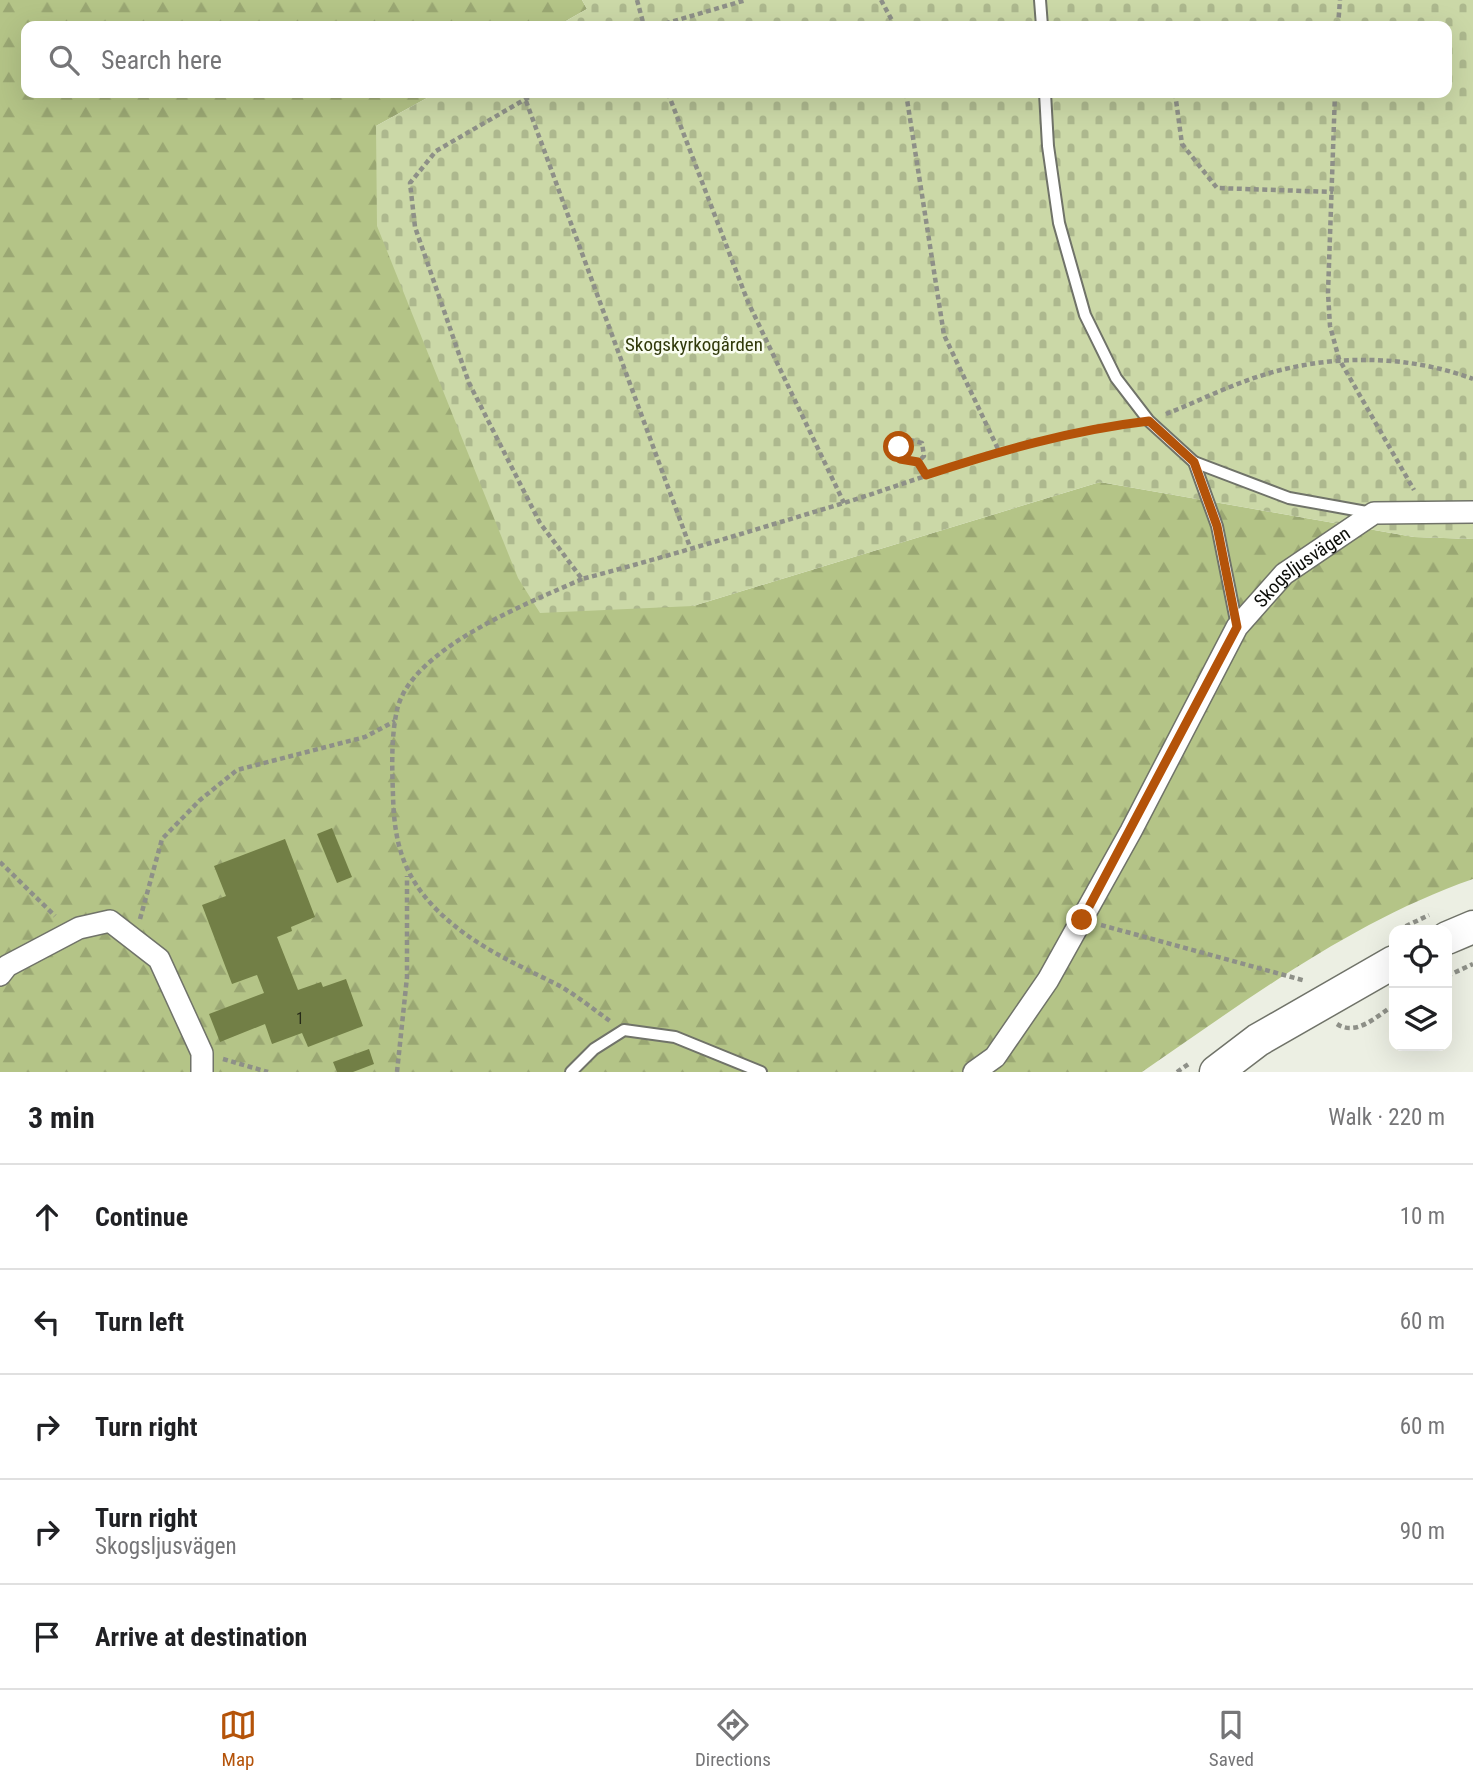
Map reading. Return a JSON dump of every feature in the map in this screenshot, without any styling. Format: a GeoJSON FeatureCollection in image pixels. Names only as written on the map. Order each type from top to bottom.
{"type":"FeatureCollection","features":[{"type":"Feature","properties":{"kind":"main road"},"geometry":{"type":"LineString","coordinates":[[1452,936],[1473,927]]}},
{"type":"Feature","properties":{"kind":"main road"},"geometry":{"type":"LineString","coordinates":[[1216,1072],[1258,1040],[1389,965]]}},
{"type":"Feature","properties":{"kind":"street"},"geometry":{"type":"LineString","coordinates":[[1374,513],[1473,512]]}},
{"type":"Feature","properties":{"kind":"street","name":"Skogsljusvägen"},"geometry":{"type":"LineString","coordinates":[[974,1072],[995,1057],[1048,979],[1237,627],[1284,574],[1374,513]]}},
{"type":"Feature","properties":{"kind":"street"},"geometry":{"type":"LineString","coordinates":[[0,975],[7,965],[68,934],[110,920],[159,959],[175,988],[202,1062]]}},
{"type":"Feature","properties":{"kind":"lane"},"geometry":{"type":"LineString","coordinates":[[1040,0],[1042,21]]}},
{"type":"Feature","properties":{"kind":"lane"},"geometry":{"type":"LineString","coordinates":[[1045,98],[1048,146],[1059,223],[1085,315],[1116,379],[1149,421],[1194,462],[1289,498],[1374,513]]}},
{"type":"Feature","properties":{"kind":"lane"},"geometry":{"type":"LineString","coordinates":[[1194,462],[1217,526],[1237,627]]}},
{"type":"Feature","properties":{"kind":"lane"},"geometry":{"type":"LineString","coordinates":[[571,1072],[594,1049],[624,1030],[675,1037],[761,1072]]}},
{"type":"Feature","properties":{"kind":"path"},"geometry":{"type":"LineString","coordinates":[[637,0],[643,21]]}},
{"type":"Feature","properties":{"kind":"path"},"geometry":{"type":"LineString","coordinates":[[674,21],[746,0]]}},
{"type":"Feature","properties":{"kind":"path"},"geometry":{"type":"LineString","coordinates":[[881,0],[892,21]]}},
{"type":"Feature","properties":{"kind":"path"},"geometry":{"type":"LineString","coordinates":[[1338,21],[1340,0]]}},
{"type":"Feature","properties":{"kind":"path"},"geometry":{"type":"LineString","coordinates":[[529,98],[436,151],[410,183],[415,227],[469,383],[540,523],[582,579]]}},
{"type":"Feature","properties":{"kind":"path"},"geometry":{"type":"LineString","coordinates":[[670,98],[748,302],[844,503]]}},
{"type":"Feature","properties":{"kind":"path"},"geometry":{"type":"LineString","coordinates":[[907,98],[944,335],[999,451]]}},
{"type":"Feature","properties":{"kind":"path"},"geometry":{"type":"LineString","coordinates":[[1176,98],[1182,144],[1217,188],[1333,192]]}},
{"type":"Feature","properties":{"kind":"path"},"geometry":{"type":"LineString","coordinates":[[1335,98],[1328,293],[1330,326],[1339,359],[1388,440],[1426,513]]}},
{"type":"Feature","properties":{"kind":"path"},"geometry":{"type":"LineString","coordinates":[[526,100],[690,547]]}},
{"type":"Feature","properties":{"kind":"path"},"geometry":{"type":"LineString","coordinates":[[397,1072],[407,977],[407,875],[394,824],[392,771],[397,709],[410,685],[441,649],[582,579],[844,503],[999,451],[1099,427],[1149,421],[1253,378],[1339,359],[1438,366],[1473,379]]}},
{"type":"Feature","properties":{"kind":"path"},"geometry":{"type":"LineString","coordinates":[[918,462],[924,456],[922,443],[910,440],[899,447],[900,459],[918,462],[926,475]]}},
{"type":"Feature","properties":{"kind":"path"},"geometry":{"type":"LineString","coordinates":[[133,938],[148,897],[162,839],[200,800],[237,770],[353,740],[396,720]]}},
{"type":"Feature","properties":{"kind":"path"},"geometry":{"type":"LineString","coordinates":[[0,862],[50,909],[68,934]]}},
{"type":"Feature","properties":{"kind":"path"},"geometry":{"type":"LineString","coordinates":[[407,875],[437,911],[496,956],[560,987],[624,1030]]}},
{"type":"Feature","properties":{"kind":"path"},"geometry":{"type":"LineString","coordinates":[[1082,920],[1307,981]]}},
{"type":"Feature","properties":{"kind":"path"},"geometry":{"type":"LineString","coordinates":[[1452,974],[1473,964]]}},
{"type":"Feature","properties":{"kind":"path"},"geometry":{"type":"LineString","coordinates":[[202,1062],[268,1072]]}},
{"type":"Feature","properties":{"kind":"green space"},"geometry":{"type":"Polygon","coordinates":[[[0,0],[582,0],[587,9],[566,21],[21,21],[21,98],[427,98],[376,126],[693,606],[1100,482],[1414,537],[1473,539],[1473,879],[1428,896],[1343,940],[1261,990],[1142,1072],[0,1072],[0,0]]]}},
{"type":"Feature","properties":{"kind":"green space","name":"Skogskyrkogården"},"geometry":{"type":"Polygon","coordinates":[[[582,0],[1473,0],[1473,539],[1414,537],[1100,482],[693,606],[540,613],[518,578],[377,226],[376,126],[427,98],[1452,98],[1452,21],[566,21],[587,9],[582,0]]]}},
{"type":"Feature","properties":{"kind":"building"},"geometry":{"type":"Polygon","coordinates":[[[332,828],[352,877],[337,883],[317,834],[332,828]]]}},
{"type":"Feature","properties":{"kind":"building"},"geometry":{"type":"Polygon","coordinates":[[[285,839],[315,917],[291,927],[292,931],[277,937],[298,990],[321,982],[323,987],[346,979],[363,1026],[308,1047],[302,1033],[272,1044],[265,1024],[220,1042],[209,1014],[264,993],[257,975],[232,984],[202,905],[226,896],[214,866],[285,839]]]}},
{"type":"Feature","properties":{"kind":"building"},"geometry":{"type":"Polygon","coordinates":[[[369,1049],[374,1064],[353,1072],[337,1072],[333,1062],[369,1049]]]}},
{"type":"Feature","properties":{"kind":"route"},"geometry":{"type":"LineString","coordinates":[[899,447],[900,459],[918,462],[926,475],[999,451],[1099,427],[1149,421],[1194,462],[1217,526],[1237,627],[1082,920]]}}]}
